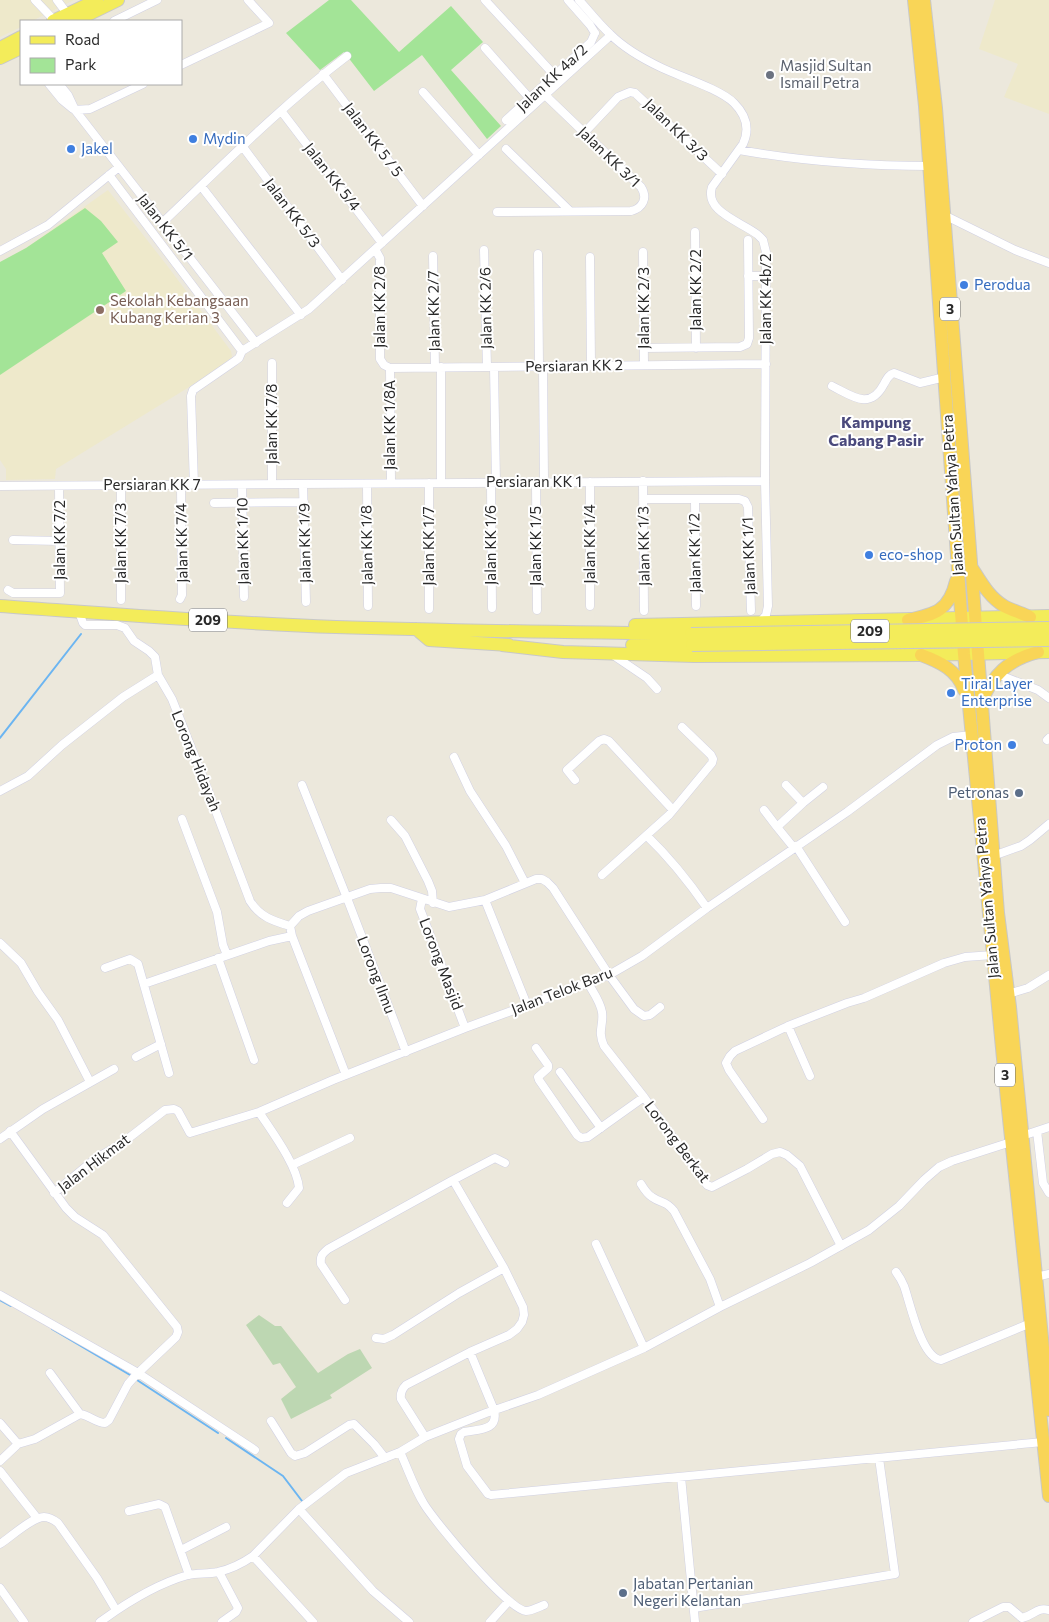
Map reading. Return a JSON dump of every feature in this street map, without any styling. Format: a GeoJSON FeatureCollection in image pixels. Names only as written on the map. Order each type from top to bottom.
{"type":"FeatureCollection","features":[{"type":"Feature","properties":{"kind":"highway","name":"Jalan Sultan Yahya Petra"},"geometry":{"type":"LineString","coordinates":[[914,0],[930,166],[964,654],[975,703],[1010,1007],[1017,1139],[1031,1324],[1049,1496]]}},
{"type":"Feature","properties":{"kind":"highway","name":"Jalan Sultan Yahya Petra"},"geometry":{"type":"LineString","coordinates":[[924,0],[936,108],[975,618],[977,654],[972,734],[999,1016],[1036,1277],[1049,1410]]}},
{"type":"Feature","properties":{"kind":"highway"},"geometry":{"type":"LineString","coordinates":[[971,566],[985,589],[995,599],[1004,606],[1030,617]]}},
{"type":"Feature","properties":{"kind":"highway"},"geometry":{"type":"LineString","coordinates":[[908,620],[937,612],[944,606],[954,590],[958,570]]}},
{"type":"Feature","properties":{"kind":"highway"},"geometry":{"type":"LineString","coordinates":[[921,655],[938,661],[958,677],[975,703],[997,674],[1007,666],[1017,660],[1044,652]]}},
{"type":"Feature","properties":{"kind":"highway"},"geometry":{"type":"LineString","coordinates":[[999,1016],[1002,1018],[1006,1017],[1010,1007]]}},
{"type":"Feature","properties":{"kind":"main road"},"geometry":{"type":"LineString","coordinates":[[72,19],[97,0]]}},
{"type":"Feature","properties":{"kind":"main road"},"geometry":{"type":"LineString","coordinates":[[72,19],[118,0]]}},
{"type":"Feature","properties":{"kind":"main road"},"geometry":{"type":"LineString","coordinates":[[0,48],[20,43]]}},
{"type":"Feature","properties":{"kind":"main road"},"geometry":{"type":"LineString","coordinates":[[0,58],[20,43]]}},
{"type":"Feature","properties":{"kind":"main road","name":"209"},"geometry":{"type":"LineString","coordinates":[[0,606],[334,627],[500,631],[692,640],[1049,640]]}},
{"type":"Feature","properties":{"kind":"main road"},"geometry":{"type":"LineString","coordinates":[[500,631],[680,624],[1049,616]]}},
{"type":"Feature","properties":{"kind":"main road"},"geometry":{"type":"LineString","coordinates":[[1013,653],[1003,646],[1003,640],[1008,626],[1016,617]]}},
{"type":"Feature","properties":{"kind":"main road"},"geometry":{"type":"LineString","coordinates":[[929,620],[942,633],[944,640],[940,654]]}},
{"type":"Feature","properties":{"kind":"main road","name":"209"},"geometry":{"type":"LineString","coordinates":[[416,629],[429,640],[502,645],[1049,628]]}},
{"type":"Feature","properties":{"kind":"main road"},"geometry":{"type":"LineString","coordinates":[[502,645],[563,652],[694,656],[921,655],[1044,652]]}},
{"type":"Feature","properties":{"kind":"street"},"geometry":{"type":"LineString","coordinates":[[35,0],[53,20]]}},
{"type":"Feature","properties":{"kind":"street"},"geometry":{"type":"LineString","coordinates":[[57,0],[72,19]]}},
{"type":"Feature","properties":{"kind":"street"},"geometry":{"type":"LineString","coordinates":[[116,20],[157,0]]}},
{"type":"Feature","properties":{"kind":"street"},"geometry":{"type":"LineString","coordinates":[[182,65],[269,23],[248,0]]}},
{"type":"Feature","properties":{"kind":"street"},"geometry":{"type":"LineString","coordinates":[[484,0],[557,79]]}},
{"type":"Feature","properties":{"kind":"street","name":"Jalan KK 4a/2"},"geometry":{"type":"LineString","coordinates":[[506,120],[532,102],[557,79],[591,42],[594,33],[590,25],[568,0]]}},
{"type":"Feature","properties":{"kind":"street","name":"Jalan KK 4b/2"},"geometry":{"type":"LineString","coordinates":[[579,0],[609,34],[662,68],[732,101],[740,110],[747,128],[746,137],[739,150],[712,187],[710,194],[711,200],[720,211],[753,231],[763,240],[766,252],[765,480],[768,606],[766,615],[760,622]]}},
{"type":"Feature","properties":{"kind":"street"},"geometry":{"type":"LineString","coordinates":[[594,33],[609,34]]}},
{"type":"Feature","properties":{"kind":"street"},"geometry":{"type":"LineString","coordinates":[[194,485],[191,396],[194,390],[236,362],[242,351],[301,315],[342,280],[479,155],[532,102],[545,95],[557,79],[609,34]]}},
{"type":"Feature","properties":{"kind":"street"},"geometry":{"type":"LineString","coordinates":[[485,48],[532,102]]}},
{"type":"Feature","properties":{"kind":"street"},"geometry":{"type":"LineString","coordinates":[[162,223],[323,74],[347,56]]}},
{"type":"Feature","properties":{"kind":"street","name":"Jalan KK 5 / 5"},"geometry":{"type":"LineString","coordinates":[[323,74],[423,206]]}},
{"type":"Feature","properties":{"kind":"street","name":"Jalan KK 5/1"},"geometry":{"type":"LineString","coordinates":[[50,85],[62,100],[75,110]]}},
{"type":"Feature","properties":{"kind":"street","name":"Jalan KK 5/1"},"geometry":{"type":"LineString","coordinates":[[60,85],[68,94],[75,110],[256,343]]}},
{"type":"Feature","properties":{"kind":"street"},"geometry":{"type":"LineString","coordinates":[[75,110],[90,109],[141,85]]}},
{"type":"Feature","properties":{"kind":"street"},"geometry":{"type":"LineString","coordinates":[[423,92],[479,155]]}},
{"type":"Feature","properties":{"kind":"street","name":"Jalan KK 3/3"},"geometry":{"type":"LineString","coordinates":[[584,133],[618,97],[630,92],[635,93],[722,174]]}},
{"type":"Feature","properties":{"kind":"street","name":"Jalan KK 3/1"},"geometry":{"type":"LineString","coordinates":[[497,212],[631,211],[641,206],[645,196],[641,187],[545,95]]}},
{"type":"Feature","properties":{"kind":"street","name":"Jalan KK 5/4"},"geometry":{"type":"LineString","coordinates":[[282,112],[382,243]]}},
{"type":"Feature","properties":{"kind":"street","name":"Jalan KK 5/3"},"geometry":{"type":"LineString","coordinates":[[243,147],[342,280]]}},
{"type":"Feature","properties":{"kind":"street"},"geometry":{"type":"LineString","coordinates":[[506,149],[570,211]]}},
{"type":"Feature","properties":{"kind":"street"},"geometry":{"type":"LineString","coordinates":[[739,150],[781,158],[897,166],[930,166]]}},
{"type":"Feature","properties":{"kind":"street"},"geometry":{"type":"LineString","coordinates":[[0,252],[48,224],[90,192],[96,185],[120,169]]}},
{"type":"Feature","properties":{"kind":"street"},"geometry":{"type":"LineString","coordinates":[[110,177],[242,351]]}},
{"type":"Feature","properties":{"kind":"street"},"geometry":{"type":"LineString","coordinates":[[201,186],[301,315]]}},
{"type":"Feature","properties":{"kind":"street"},"geometry":{"type":"LineString","coordinates":[[140,215],[150,207]]}},
{"type":"Feature","properties":{"kind":"street"},"geometry":{"type":"LineString","coordinates":[[944,215],[1015,250],[1049,263]]}},
{"type":"Feature","properties":{"kind":"street","name":"Jalan KK 2/2"},"geometry":{"type":"LineString","coordinates":[[695,232],[699,348],[702,364]]}},
{"type":"Feature","properties":{"kind":"street"},"geometry":{"type":"LineString","coordinates":[[644,348],[740,347],[747,344],[749,338],[748,240]]}},
{"type":"Feature","properties":{"kind":"street","name":"Jalan KK 2/8"},"geometry":{"type":"LineString","coordinates":[[375,249],[380,258],[380,359],[387,366]]}},
{"type":"Feature","properties":{"kind":"street","name":"Jalan KK 2/6"},"geometry":{"type":"LineString","coordinates":[[484,250],[491,366],[494,483]]}},
{"type":"Feature","properties":{"kind":"street","name":"Jalan KK 2/3"},"geometry":{"type":"LineString","coordinates":[[643,252],[644,365]]}},
{"type":"Feature","properties":{"kind":"street","name":"Jalan KK 1/5"},"geometry":{"type":"LineString","coordinates":[[537,610],[541,366],[538,254]]}},
{"type":"Feature","properties":{"kind":"street","name":"Jalan KK 2/7"},"geometry":{"type":"LineString","coordinates":[[433,256],[442,483]]}},
{"type":"Feature","properties":{"kind":"street"},"geometry":{"type":"LineString","coordinates":[[590,257],[591,366]]}},
{"type":"Feature","properties":{"kind":"street"},"geometry":{"type":"LineString","coordinates":[[748,276],[766,276]]}},
{"type":"Feature","properties":{"kind":"street","name":"Jalan KK 7/8"},"geometry":{"type":"LineString","coordinates":[[272,363],[272,484]]}},
{"type":"Feature","properties":{"kind":"street","name":"Persiaran KK 2"},"geometry":{"type":"LineString","coordinates":[[387,366],[766,364]]}},
{"type":"Feature","properties":{"kind":"street","name":"Jalan KK 1/8A"},"geometry":{"type":"LineString","coordinates":[[387,366],[391,483]]}},
{"type":"Feature","properties":{"kind":"street"},"geometry":{"type":"LineString","coordinates":[[832,386],[859,399],[869,400],[877,395],[891,374],[899,374],[920,383],[945,377]]}},
{"type":"Feature","properties":{"kind":"street","name":"Persiaran KK 1"},"geometry":{"type":"LineString","coordinates":[[303,484],[765,480]]}},
{"type":"Feature","properties":{"kind":"street","name":"Jalan KK 1/3"},"geometry":{"type":"LineString","coordinates":[[643,481],[644,611]]}},
{"type":"Feature","properties":{"kind":"street","name":"Jalan KK 1/4"},"geometry":{"type":"LineString","coordinates":[[590,482],[590,606]]}},
{"type":"Feature","properties":{"kind":"street","name":"Jalan KK 1/7"},"geometry":{"type":"LineString","coordinates":[[429,483],[429,609]]}},
{"type":"Feature","properties":{"kind":"street","name":"Jalan KK 1/6"},"geometry":{"type":"LineString","coordinates":[[492,608],[494,483]]}},
{"type":"Feature","properties":{"kind":"street","name":"Jalan KK 1/10"},"geometry":{"type":"LineString","coordinates":[[242,484],[244,597]]}},
{"type":"Feature","properties":{"kind":"street","name":"Persiaran KK 7"},"geometry":{"type":"LineString","coordinates":[[0,486],[303,484]]}},
{"type":"Feature","properties":{"kind":"street","name":"Jalan KK 1/9"},"geometry":{"type":"LineString","coordinates":[[303,484],[306,602]]}},
{"type":"Feature","properties":{"kind":"street","name":"Jalan KK 1/8"},"geometry":{"type":"LineString","coordinates":[[367,484],[368,606]]}},
{"type":"Feature","properties":{"kind":"street","name":"Jalan KK 7/3"},"geometry":{"type":"LineString","coordinates":[[121,485],[121,600]]}},
{"type":"Feature","properties":{"kind":"street","name":"Jalan KK 7/4"},"geometry":{"type":"LineString","coordinates":[[180,599],[182,595],[181,485]]}},
{"type":"Feature","properties":{"kind":"street","name":"Jalan KK 7/2"},"geometry":{"type":"LineString","coordinates":[[8,590],[14,593],[60,593],[60,486]]}},
{"type":"Feature","properties":{"kind":"street"},"geometry":{"type":"LineString","coordinates":[[643,499],[695,499]]}},
{"type":"Feature","properties":{"kind":"street","name":"Jalan KK 1/1"},"geometry":{"type":"LineString","coordinates":[[695,499],[739,499],[745,501],[748,507],[751,611]]}},
{"type":"Feature","properties":{"kind":"street","name":"Jalan KK 1/2"},"geometry":{"type":"LineString","coordinates":[[695,499],[696,606]]}},
{"type":"Feature","properties":{"kind":"street"},"geometry":{"type":"LineString","coordinates":[[214,503],[304,502]]}},
{"type":"Feature","properties":{"kind":"street"},"geometry":{"type":"LineString","coordinates":[[13,540],[60,541]]}},
{"type":"Feature","properties":{"kind":"street"},"geometry":{"type":"LineString","coordinates":[[768,606],[782,622]]}},
{"type":"Feature","properties":{"kind":"street","name":"Lorong Hidayah"},"geometry":{"type":"LineString","coordinates":[[79,612],[83,623],[86,625],[117,625],[125,628],[134,641],[155,657],[158,675],[172,699],[250,901],[263,916],[290,926]]}},
{"type":"Feature","properties":{"kind":"street"},"geometry":{"type":"LineString","coordinates":[[610,653],[647,678],[657,689]]}},
{"type":"Feature","properties":{"kind":"street"},"geometry":{"type":"LineString","coordinates":[[997,674],[1038,690],[1049,698]]}},
{"type":"Feature","properties":{"kind":"street"},"geometry":{"type":"LineString","coordinates":[[0,791],[28,776],[55,751],[123,697],[158,675]]}},
{"type":"Feature","properties":{"kind":"street"},"geometry":{"type":"LineString","coordinates":[[602,875],[647,836],[673,810],[712,763],[711,755],[682,727]]}},
{"type":"Feature","properties":{"kind":"street","name":"Jalan Telok Baru"},"geometry":{"type":"LineString","coordinates":[[190,1133],[260,1112],[346,1075],[465,1028],[609,976],[642,956],[707,908],[847,812],[937,745],[953,737],[972,734]]}},
{"type":"Feature","properties":{"kind":"street"},"geometry":{"type":"LineString","coordinates":[[575,780],[568,770],[599,741],[604,739],[673,810]]}},
{"type":"Feature","properties":{"kind":"street"},"geometry":{"type":"LineString","coordinates":[[454,757],[470,790],[506,846],[525,883]]}},
{"type":"Feature","properties":{"kind":"street"},"geometry":{"type":"LineString","coordinates":[[786,784],[804,803]]}},
{"type":"Feature","properties":{"kind":"street","name":"Lorong Ilmu"},"geometry":{"type":"LineString","coordinates":[[302,785],[406,1052]]}},
{"type":"Feature","properties":{"kind":"street"},"geometry":{"type":"LineString","coordinates":[[778,827],[823,787]]}},
{"type":"Feature","properties":{"kind":"street"},"geometry":{"type":"LineString","coordinates":[[764,810],[795,847],[845,922]]}},
{"type":"Feature","properties":{"kind":"street"},"geometry":{"type":"LineString","coordinates":[[182,819],[217,912],[228,955]]}},
{"type":"Feature","properties":{"kind":"street"},"geometry":{"type":"LineString","coordinates":[[391,820],[405,836],[428,881],[432,891],[433,903]]}},
{"type":"Feature","properties":{"kind":"street"},"geometry":{"type":"LineString","coordinates":[[993,856],[1020,846],[1049,824]]}},
{"type":"Feature","properties":{"kind":"street"},"geometry":{"type":"LineString","coordinates":[[647,836],[675,865],[707,908]]}},
{"type":"Feature","properties":{"kind":"street"},"geometry":{"type":"LineString","coordinates":[[346,1075],[292,936],[290,926],[308,911],[370,890],[392,888],[449,907],[485,900],[525,883],[542,879],[547,882],[609,976],[634,1009],[644,1016],[650,1015],[660,1007]]}},
{"type":"Feature","properties":{"kind":"street","name":"Lorong Masjid"},"geometry":{"type":"LineString","coordinates":[[422,899],[420,909],[465,1028]]}},
{"type":"Feature","properties":{"kind":"street"},"geometry":{"type":"LineString","coordinates":[[485,900],[527,1005]]}},
{"type":"Feature","properties":{"kind":"street"},"geometry":{"type":"LineString","coordinates":[[144,984],[278,938],[292,936]]}},
{"type":"Feature","properties":{"kind":"street"},"geometry":{"type":"LineString","coordinates":[[0,943],[21,963],[38,992],[58,1020],[90,1082]]}},
{"type":"Feature","properties":{"kind":"street"},"geometry":{"type":"LineString","coordinates":[[763,1119],[726,1063],[735,1052],[788,1026],[864,998],[944,963],[965,957],[993,955]]}},
{"type":"Feature","properties":{"kind":"street"},"geometry":{"type":"LineString","coordinates":[[218,958],[254,1060]]}},
{"type":"Feature","properties":{"kind":"street"},"geometry":{"type":"LineString","coordinates":[[105,968],[130,959],[140,969],[169,1073]]}},
{"type":"Feature","properties":{"kind":"street"},"geometry":{"type":"LineString","coordinates":[[1008,994],[1020,992],[1049,975]]}},
{"type":"Feature","properties":{"kind":"street","name":"Lorong Berkat"},"geometry":{"type":"LineString","coordinates":[[588,983],[602,1010],[600,1038],[604,1046],[644,1097],[707,1185],[710,1187],[772,1154],[780,1152],[787,1154],[800,1166],[840,1246]]}},
{"type":"Feature","properties":{"kind":"street"},"geometry":{"type":"LineString","coordinates":[[788,1026],[810,1076]]}},
{"type":"Feature","properties":{"kind":"street"},"geometry":{"type":"LineString","coordinates":[[136,1057],[161,1044]]}},
{"type":"Feature","properties":{"kind":"street"},"geometry":{"type":"LineString","coordinates":[[536,1048],[548,1065],[548,1068],[539,1075],[539,1080],[581,1138],[585,1138],[601,1128],[644,1097]]}},
{"type":"Feature","properties":{"kind":"street"},"geometry":{"type":"LineString","coordinates":[[0,1139],[43,1109],[114,1069]]}},
{"type":"Feature","properties":{"kind":"street"},"geometry":{"type":"LineString","coordinates":[[560,1072],[601,1128]]}},
{"type":"Feature","properties":{"kind":"street","name":"Jalan Hikmat"},"geometry":{"type":"LineString","coordinates":[[10,1131],[54,1193],[95,1159],[121,1144],[165,1110],[174,1109],[178,1111],[190,1133]]}},
{"type":"Feature","properties":{"kind":"street"},"geometry":{"type":"LineString","coordinates":[[260,1112],[292,1165],[299,1188],[287,1203]]}},
{"type":"Feature","properties":{"kind":"street"},"geometry":{"type":"LineString","coordinates":[[100,1622],[116,1610],[159,1586],[189,1575],[219,1572],[243,1563],[253,1556],[299,1509],[346,1474],[400,1452],[425,1438],[494,1410],[538,1395],[644,1348],[720,1307],[810,1263],[869,1230],[899,1206],[924,1180],[940,1167],[1049,1127]]}},
{"type":"Feature","properties":{"kind":"street"},"geometry":{"type":"LineString","coordinates":[[1037,1131],[1043,1183],[1049,1193]]}},
{"type":"Feature","properties":{"kind":"street"},"geometry":{"type":"LineString","coordinates":[[292,1165],[350,1138]]}},
{"type":"Feature","properties":{"kind":"street"},"geometry":{"type":"LineString","coordinates":[[345,1300],[321,1264],[320,1258],[323,1253],[495,1158],[504,1163]]}},
{"type":"Feature","properties":{"kind":"street"},"geometry":{"type":"LineString","coordinates":[[425,1438],[401,1399],[402,1389],[406,1385],[470,1352],[509,1335],[517,1329],[524,1315],[504,1268],[453,1180]]}},
{"type":"Feature","properties":{"kind":"street"},"geometry":{"type":"LineString","coordinates":[[641,1184],[646,1192],[668,1204],[674,1211],[710,1279],[720,1307]]}},
{"type":"Feature","properties":{"kind":"street"},"geometry":{"type":"LineString","coordinates":[[0,1461],[18,1444],[36,1439],[80,1414],[85,1414],[101,1423],[105,1423],[109,1420],[128,1384],[176,1337],[178,1332],[177,1327],[103,1235],[75,1217],[54,1193]]}},
{"type":"Feature","properties":{"kind":"street"},"geometry":{"type":"LineString","coordinates":[[596,1244],[644,1348]]}},
{"type":"Feature","properties":{"kind":"street"},"geometry":{"type":"LineString","coordinates":[[376,1338],[384,1339],[393,1335],[459,1293],[504,1268]]}},
{"type":"Feature","properties":{"kind":"street"},"geometry":{"type":"LineString","coordinates":[[896,1272],[905,1286],[917,1328],[930,1353],[938,1360],[1031,1324]]}},
{"type":"Feature","properties":{"kind":"street"},"geometry":{"type":"LineString","coordinates":[[1036,1277],[1049,1274]]}},
{"type":"Feature","properties":{"kind":"street"},"geometry":{"type":"LineString","coordinates":[[0,1295],[138,1373],[255,1450]]}},
{"type":"Feature","properties":{"kind":"street"},"geometry":{"type":"LineString","coordinates":[[470,1352],[494,1410],[495,1420],[492,1425],[464,1432],[459,1436],[463,1458],[467,1466],[490,1495],[1043,1442]]}},
{"type":"Feature","properties":{"kind":"street"},"geometry":{"type":"LineString","coordinates":[[50,1373],[80,1414]]}},
{"type":"Feature","properties":{"kind":"street"},"geometry":{"type":"LineString","coordinates":[[271,1421],[291,1453],[295,1456],[305,1453],[348,1425],[354,1424],[385,1458]]}},
{"type":"Feature","properties":{"kind":"street"},"geometry":{"type":"LineString","coordinates":[[0,1423],[18,1444]]}},
{"type":"Feature","properties":{"kind":"street"},"geometry":{"type":"LineString","coordinates":[[400,1452],[424,1504],[466,1558],[509,1601],[524,1611],[544,1605]]}},
{"type":"Feature","properties":{"kind":"street"},"geometry":{"type":"LineString","coordinates":[[694,1608],[895,1574],[879,1458]]}},
{"type":"Feature","properties":{"kind":"street"},"geometry":{"type":"LineString","coordinates":[[0,1470],[37,1518]]}},
{"type":"Feature","properties":{"kind":"street"},"geometry":{"type":"LineString","coordinates":[[681,1477],[695,1622]]}},
{"type":"Feature","properties":{"kind":"street"},"geometry":{"type":"LineString","coordinates":[[130,1511],[159,1504],[163,1505],[167,1511],[189,1575]]}},
{"type":"Feature","properties":{"kind":"street"},"geometry":{"type":"LineString","coordinates":[[299,1509],[373,1592],[409,1622]]}},
{"type":"Feature","properties":{"kind":"street"},"geometry":{"type":"LineString","coordinates":[[0,1544],[37,1518],[52,1518],[58,1523],[97,1578],[116,1610]]}},
{"type":"Feature","properties":{"kind":"street"},"geometry":{"type":"LineString","coordinates":[[181,1550],[226,1527]]}},
{"type":"Feature","properties":{"kind":"street"},"geometry":{"type":"LineString","coordinates":[[253,1556],[313,1622]]}},
{"type":"Feature","properties":{"kind":"street"},"geometry":{"type":"LineString","coordinates":[[219,1572],[238,1608],[236,1612],[222,1622]]}},
{"type":"Feature","properties":{"kind":"street"},"geometry":{"type":"LineString","coordinates":[[0,1588],[24,1622]]}},
{"type":"Feature","properties":{"kind":"street"},"geometry":{"type":"LineString","coordinates":[[490,1622],[509,1601]]}},
{"type":"Feature","properties":{"kind":"street"},"geometry":{"type":"LineString","coordinates":[[972,1622],[1003,1607],[1009,1607],[1022,1618],[1030,1616],[1036,1610],[1044,1608],[1049,1610]]}},
{"type":"Feature","properties":{"kind":"shaded area"},"geometry":{"type":"Polygon","coordinates":[[[0,0],[74,0],[34,20],[20,20],[20,27],[0,37],[0,0]]]}},
{"type":"Feature","properties":{"kind":"shaded area"},"geometry":{"type":"Polygon","coordinates":[[[995,0],[1049,0],[1049,114],[1004,97],[1018,64],[979,49],[995,0]]]}},
{"type":"Feature","properties":{"kind":"shaded area","name":"Sekolah Kebangsaan Kubang Kerian 3"},"geometry":{"type":"Polygon","coordinates":[[[108,190],[231,351],[232,357],[186,389],[56,469],[55,479],[6,480],[6,469],[0,460],[0,262],[26,248],[108,190]]]}},
{"type":"Feature","properties":{"kind":"green space"},"geometry":{"type":"Polygon","coordinates":[[[329,0],[351,0],[399,52],[451,6],[483,42],[451,70],[501,126],[487,139],[422,55],[374,91],[344,52],[320,70],[286,33],[329,0]]]}},
{"type":"Feature","properties":{"kind":"green space"},"geometry":{"type":"Polygon","coordinates":[[[85,208],[101,221],[118,242],[102,253],[126,291],[0,375],[0,262],[26,248],[85,208]]]}},
{"type":"Feature","properties":{"kind":"green space"},"geometry":{"type":"Polygon","coordinates":[[[259,1315],[275,1326],[281,1326],[318,1373],[348,1354],[360,1349],[372,1368],[330,1395],[332,1398],[291,1419],[281,1399],[296,1387],[280,1363],[273,1365],[246,1325],[259,1315]]]}},
{"type":"Feature","properties":{"kind":"waterway"},"geometry":{"type":"LineString","coordinates":[[0,738],[81,634]]}},
{"type":"Feature","properties":{"kind":"waterway"},"geometry":{"type":"LineString","coordinates":[[0,1300],[11,1306]]}},
{"type":"Feature","properties":{"kind":"waterway"},"geometry":{"type":"LineString","coordinates":[[52,1329],[130,1375]]}},
{"type":"Feature","properties":{"kind":"waterway"},"geometry":{"type":"LineString","coordinates":[[137,1380],[218,1433]]}},
{"type":"Feature","properties":{"kind":"waterway"},"geometry":{"type":"LineString","coordinates":[[226,1438],[283,1476],[302,1501]]}},
{"type":"Feature","properties":{"kind":"place","name":"Masjid Sultan Ismail Petra"},"geometry":{"type":"Point","coordinates":[770,75]}},
{"type":"Feature","properties":{"kind":"place","name":"Mydin"},"geometry":{"type":"Point","coordinates":[193,139]}},
{"type":"Feature","properties":{"kind":"place","name":"Jakel"},"geometry":{"type":"Point","coordinates":[71,149]}},
{"type":"Feature","properties":{"kind":"place","name":"Perodua"},"geometry":{"type":"Point","coordinates":[964,285]}},
{"type":"Feature","properties":{"kind":"place","name":"Sekolah Kebangsaan Kubang Kerian 3"},"geometry":{"type":"Point","coordinates":[100,310]}},
{"type":"Feature","properties":{"kind":"place","name":"eco-shop"},"geometry":{"type":"Point","coordinates":[869,555]}},
{"type":"Feature","properties":{"kind":"place","name":"Tirai Layer Enterprise"},"geometry":{"type":"Point","coordinates":[951,693]}},
{"type":"Feature","properties":{"kind":"place","name":"Proton"},"geometry":{"type":"Point","coordinates":[1012,745]}},
{"type":"Feature","properties":{"kind":"place","name":"Petronas"},"geometry":{"type":"Point","coordinates":[1019,793]}},
{"type":"Feature","properties":{"kind":"place","name":"Jabatan Pertanian Negeri Kelantan"},"geometry":{"type":"Point","coordinates":[623,1593]}},
{"type":"Feature","properties":{"kind":"district","name":"Kampung Cabang Pasir"},"geometry":{"type":"Point","coordinates":[876,431]}}]}
